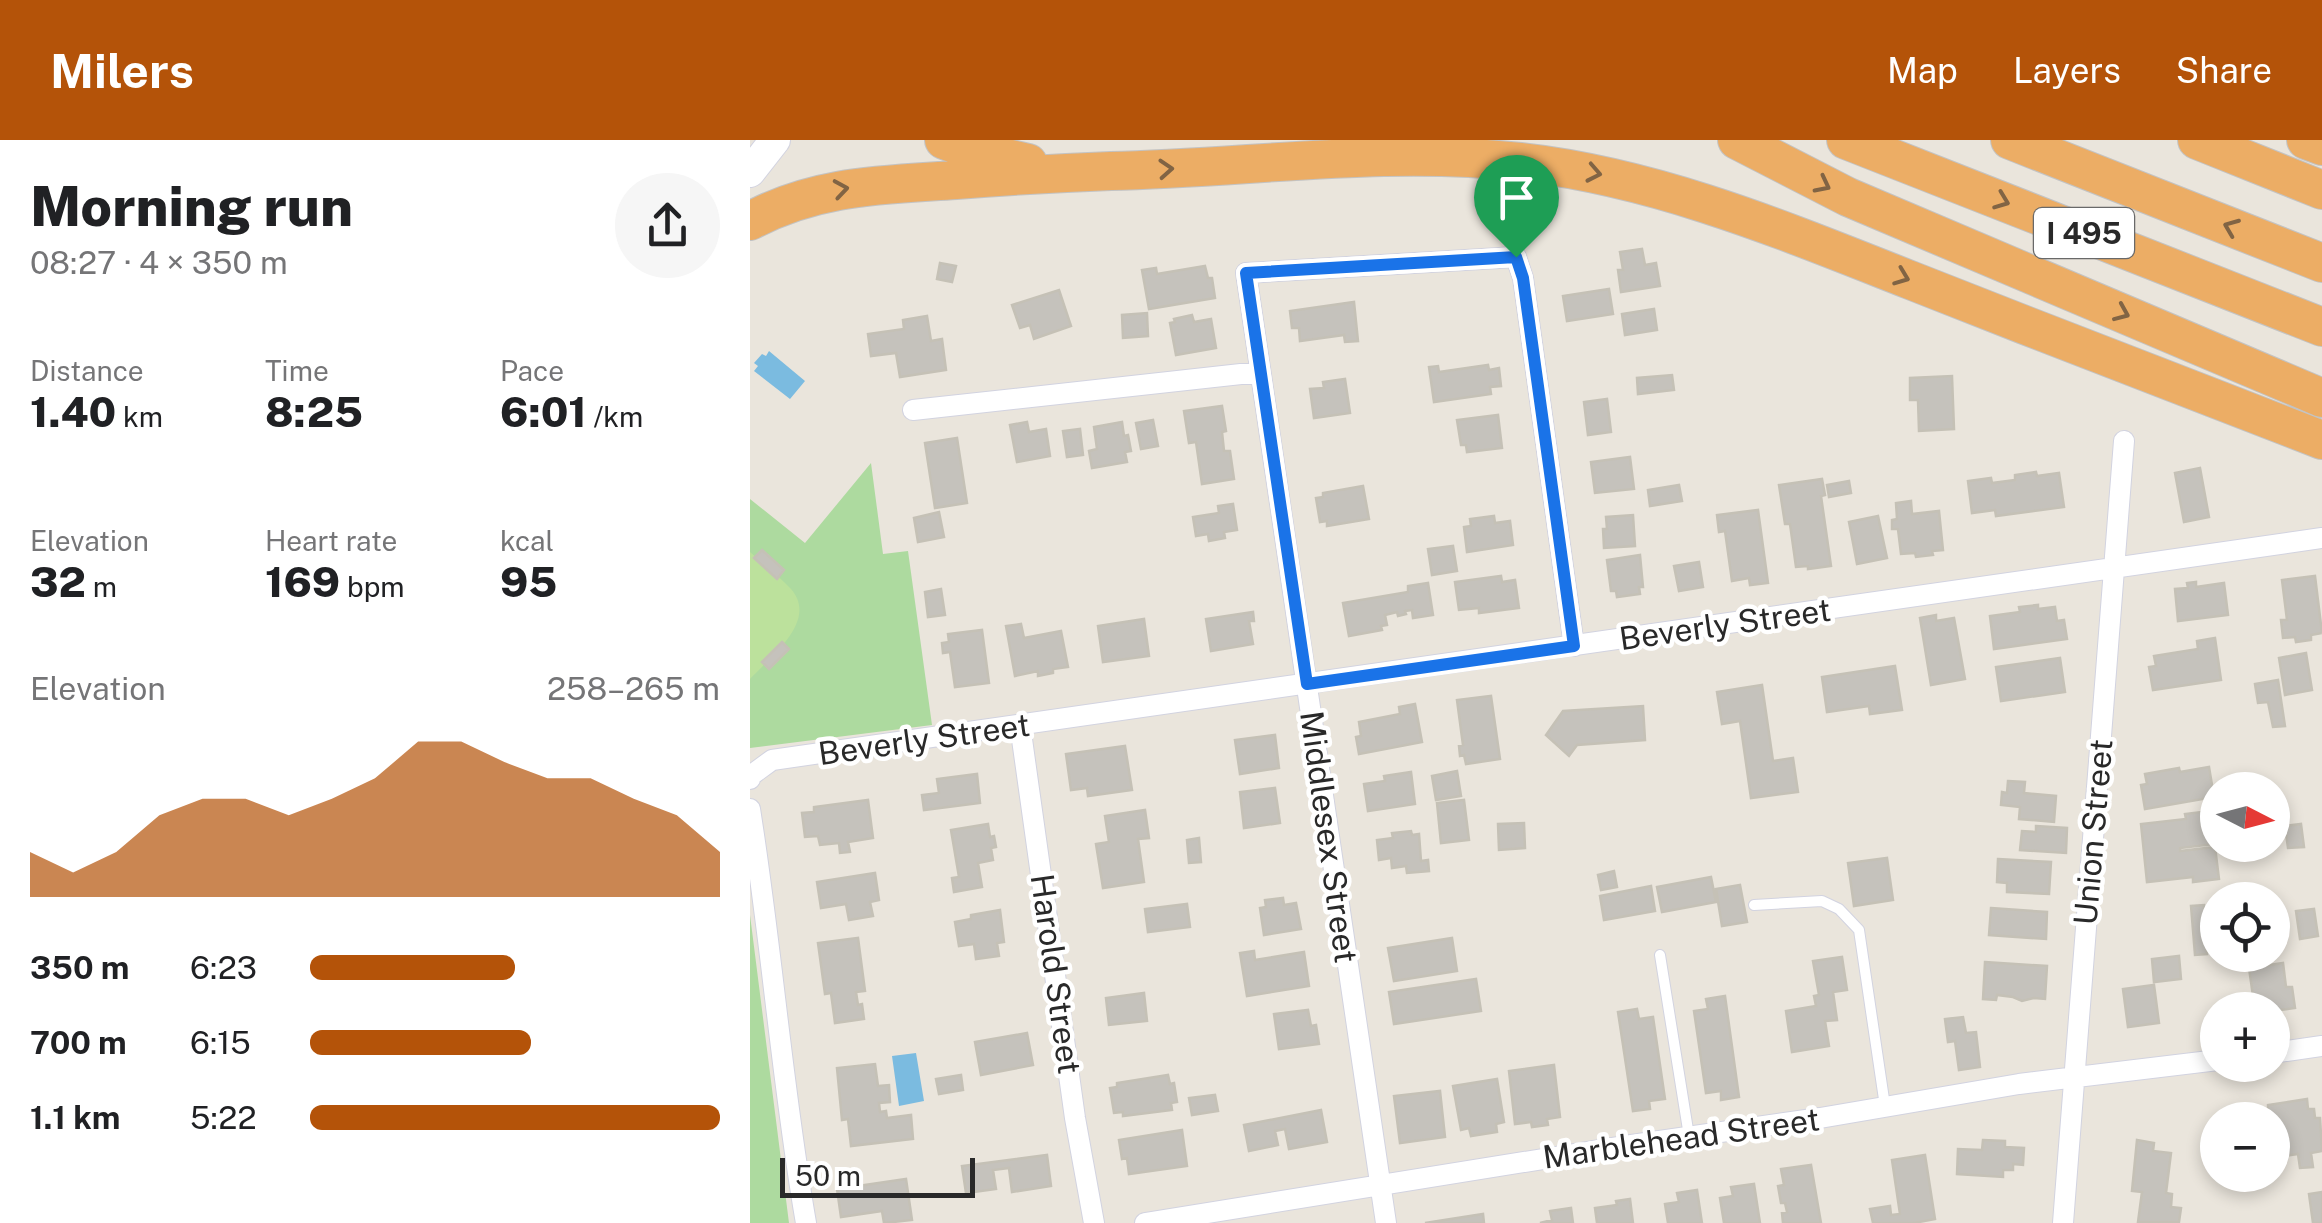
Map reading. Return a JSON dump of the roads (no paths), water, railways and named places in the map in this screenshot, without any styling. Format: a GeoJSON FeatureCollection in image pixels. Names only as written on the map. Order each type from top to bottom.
{"type":"FeatureCollection","features":[{"type":"Feature","properties":{"kind":"highway"},"geometry":{"type":"LineString","coordinates":[[944,140],[1061,172]]}},
{"type":"Feature","properties":{"kind":"highway"},"geometry":{"type":"LineString","coordinates":[[1737,140],[1848,198],[2322,398]]}},
{"type":"Feature","properties":{"kind":"highway","name":"I 495"},"geometry":{"type":"LineString","coordinates":[[1846,140],[2322,327]]}},
{"type":"Feature","properties":{"kind":"highway","name":"I 495"},"geometry":{"type":"LineString","coordinates":[[2010,140],[2322,263]]}},
{"type":"Feature","properties":{"kind":"highway"},"geometry":{"type":"LineString","coordinates":[[2198,140],[2322,190]]}},
{"type":"Feature","properties":{"kind":"highway"},"geometry":{"type":"LineString","coordinates":[[2306,140],[2322,146]]}},
{"type":"Feature","properties":{"kind":"highway"},"geometry":{"type":"LineString","coordinates":[[750,221],[786,204],[839,189],[1061,172],[1401,156],[1522,162],[1632,181],[1766,224],[2322,440]]}},
{"type":"Feature","properties":{"kind":"main road"},"geometry":{"type":"LineString","coordinates":[[750,172],[775,140]]}},
{"type":"Feature","properties":{"kind":"street","name":"Middlesex Street"},"geometry":{"type":"LineString","coordinates":[[1386,1223],[1246,273],[1516,257],[1523,278],[1574,646]]}},
{"type":"Feature","properties":{"kind":"street"},"geometry":{"type":"LineString","coordinates":[[913,410],[1261,374]]}},
{"type":"Feature","properties":{"kind":"street","name":"Union Street"},"geometry":{"type":"LineString","coordinates":[[2062,1223],[2124,441]]}},
{"type":"Feature","properties":{"kind":"street","name":"Beverly Street"},"geometry":{"type":"LineString","coordinates":[[750,778],[772,760],[2322,538]]}},
{"type":"Feature","properties":{"kind":"street","name":"Harold Street"},"geometry":{"type":"LineString","coordinates":[[1020,725],[1094,1223]]}},
{"type":"Feature","properties":{"kind":"street"},"geometry":{"type":"LineString","coordinates":[[750,809],[806,1223]]}},
{"type":"Feature","properties":{"kind":"street"},"geometry":{"type":"LineString","coordinates":[[2290,1050],[2322,1046]]}},
{"type":"Feature","properties":{"kind":"street","name":"Marblehead Street"},"geometry":{"type":"LineString","coordinates":[[1145,1223],[2020,1084],[2200,1062]]}},
{"type":"Feature","properties":{"kind":"lane"},"geometry":{"type":"LineString","coordinates":[[1754,905],[1822,900],[1840,908],[1860,930],[1885,1106]]}},
{"type":"Feature","properties":{"kind":"lane"},"geometry":{"type":"LineString","coordinates":[[1660,956],[1689,1136]]}},
{"type":"Feature","properties":{"kind":"water"},"geometry":{"type":"Polygon","coordinates":[[[769,351],[805,381],[790,399],[754,371],[758,366],[754,363],[769,351]]]}},
{"type":"Feature","properties":{"kind":"water"},"geometry":{"type":"Polygon","coordinates":[[[916,1053],[924,1101],[899,1106],[892,1056],[916,1053]]]}}]}
